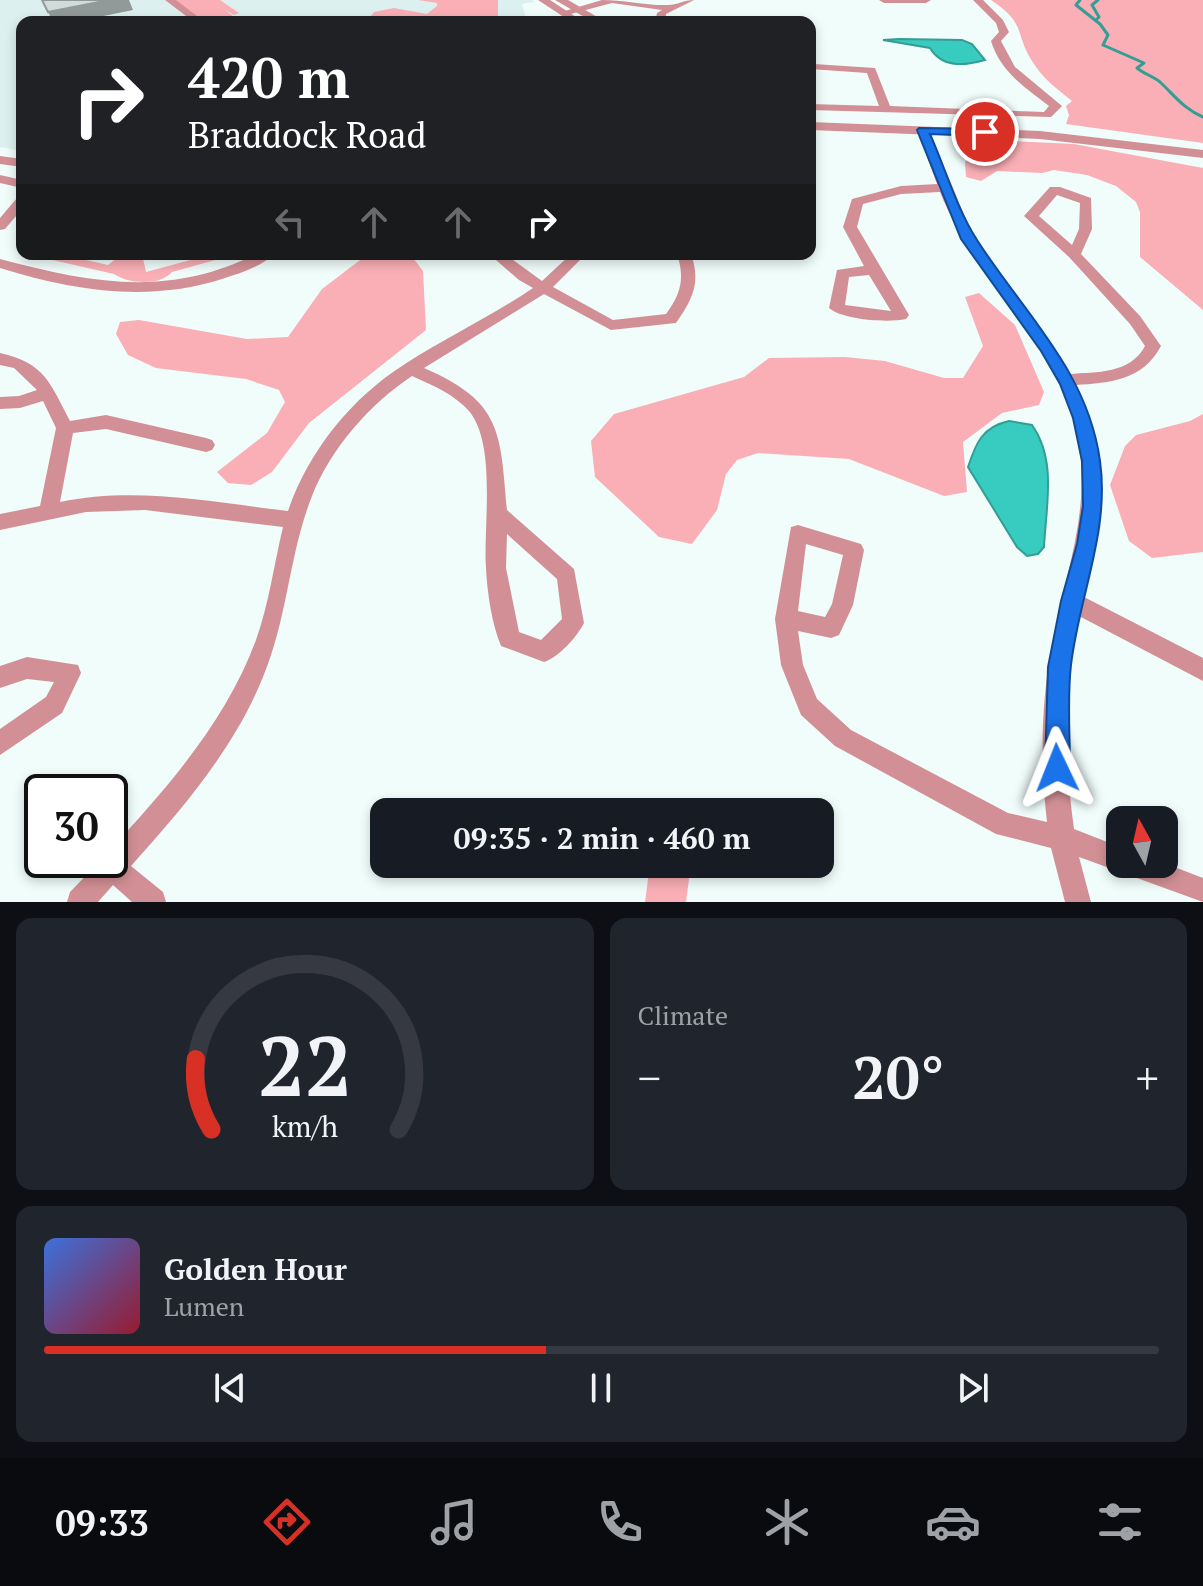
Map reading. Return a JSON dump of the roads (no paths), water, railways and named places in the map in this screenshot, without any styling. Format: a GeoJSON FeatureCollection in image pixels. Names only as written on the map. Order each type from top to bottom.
{"type":"FeatureCollection","features":[{"type":"Feature","properties":{"kind":"street"},"geometry":{"type":"LineString","coordinates":[[170,0],[192,16]]}},
{"type":"Feature","properties":{"kind":"street"},"geometry":{"type":"LineString","coordinates":[[543,0],[569,16]]}},
{"type":"Feature","properties":{"kind":"street"},"geometry":{"type":"LineString","coordinates":[[560,0],[589,16]]}},
{"type":"Feature","properties":{"kind":"street"},"geometry":{"type":"LineString","coordinates":[[563,13],[612,0],[670,8]]}},
{"type":"Feature","properties":{"kind":"street"},"geometry":{"type":"LineString","coordinates":[[661,16],[670,8],[689,0]]}},
{"type":"Feature","properties":{"kind":"street"},"geometry":{"type":"LineString","coordinates":[[884,0],[926,0]]}},
{"type":"Feature","properties":{"kind":"street"},"geometry":{"type":"LineString","coordinates":[[816,126],[1047,115],[1056,106],[1027,84],[998,52],[996,41],[1004,32],[1000,22],[978,0]]}},
{"type":"Feature","properties":{"kind":"street"},"geometry":{"type":"LineString","coordinates":[[816,67],[871,70],[886,110]]}},
{"type":"Feature","properties":{"kind":"street"},"geometry":{"type":"LineString","coordinates":[[816,107],[905,111],[925,121],[947,189],[968,239],[1048,348],[1066,380],[1088,440],[1093,482],[1087,544],[1072,601],[1057,689],[1056,744],[1063,838],[1078,902]]}},
{"type":"Feature","properties":{"kind":"street"},"geometry":{"type":"LineString","coordinates":[[905,111],[911,122],[925,121],[1203,154]]}},
{"type":"Feature","properties":{"kind":"street"},"geometry":{"type":"LineString","coordinates":[[873,270],[850,227],[857,202],[895,190],[919,187],[947,189]]}},
{"type":"Feature","properties":{"kind":"street"},"geometry":{"type":"LineString","coordinates":[[1066,380],[1132,371],[1148,360],[1153,346],[1135,320],[1074,254],[1031,216],[1055,190],[1086,201],[1088,215],[1084,240],[1074,254]]}},
{"type":"Feature","properties":{"kind":"street"},"geometry":{"type":"LineString","coordinates":[[0,226],[16,208]]}},
{"type":"Feature","properties":{"kind":"street"},"geometry":{"type":"LineString","coordinates":[[0,263],[103,287],[105,296],[132,295],[146,288],[229,271],[254,260]]}},
{"type":"Feature","properties":{"kind":"street"},"geometry":{"type":"LineString","coordinates":[[503,260],[524,277],[611,325],[671,319],[690,293],[687,260]]}},
{"type":"Feature","properties":{"kind":"street"},"geometry":{"type":"LineString","coordinates":[[128,849],[178,793],[235,710],[268,637],[294,520],[316,468],[347,424],[410,368],[543,288],[573,260]]}},
{"type":"Feature","properties":{"kind":"street"},"geometry":{"type":"LineString","coordinates":[[0,359],[19,363],[42,383],[65,428],[48,512]]}},
{"type":"Feature","properties":{"kind":"street"},"geometry":{"type":"LineString","coordinates":[[410,368],[450,384],[480,411],[492,438],[498,514],[496,568],[509,639],[544,652],[573,623],[567,575],[498,514]]}},
{"type":"Feature","properties":{"kind":"street"},"geometry":{"type":"LineString","coordinates":[[0,403],[20,402],[47,393]]}},
{"type":"Feature","properties":{"kind":"street"},"geometry":{"type":"LineString","coordinates":[[65,428],[106,422],[206,445]]}},
{"type":"Feature","properties":{"kind":"street"},"geometry":{"type":"LineString","coordinates":[[0,522],[86,504],[145,502],[294,520]]}},
{"type":"Feature","properties":{"kind":"street"},"geometry":{"type":"LineString","coordinates":[[786,619],[831,628],[842,605],[854,550],[798,533],[786,619],[792,665],[809,707],[843,738],[1005,825],[1063,838],[1106,855]]}},
{"type":"Feature","properties":{"kind":"street"},"geometry":{"type":"LineString","coordinates":[[1072,601],[1203,670]]}},
{"type":"Feature","properties":{"kind":"street"},"geometry":{"type":"LineString","coordinates":[[0,677],[27,668],[70,673],[54,705],[0,743]]}},
{"type":"Feature","properties":{"kind":"street"},"geometry":{"type":"LineString","coordinates":[[80,902],[102,878]]}},
{"type":"Feature","properties":{"kind":"street"},"geometry":{"type":"LineString","coordinates":[[125,878],[153,902]]}},
{"type":"Feature","properties":{"kind":"street"},"geometry":{"type":"LineString","coordinates":[[1168,878],[1203,891]]}},
{"type":"Feature","properties":{"kind":"water"},"geometry":{"type":"Polygon","coordinates":[[[883,40],[962,40],[972,44],[985,60],[954,64],[935,55],[930,48],[883,40]]]}},
{"type":"Feature","properties":{"kind":"water"},"geometry":{"type":"Polygon","coordinates":[[[1009,421],[1032,425],[1045,453],[1047,468],[1044,547],[1038,554],[1027,556],[1017,547],[968,467],[981,437],[992,427],[1009,421]]]}},
{"type":"Feature","properties":{"kind":"waterway"},"geometry":{"type":"LineString","coordinates":[[1080,0],[1076,5],[1100,24],[1108,35],[1103,45],[1144,63],[1137,68],[1203,117]]}},
{"type":"Feature","properties":{"kind":"waterway"},"geometry":{"type":"LineString","coordinates":[[1096,20],[1099,17],[1092,5],[1098,0]]}}]}
